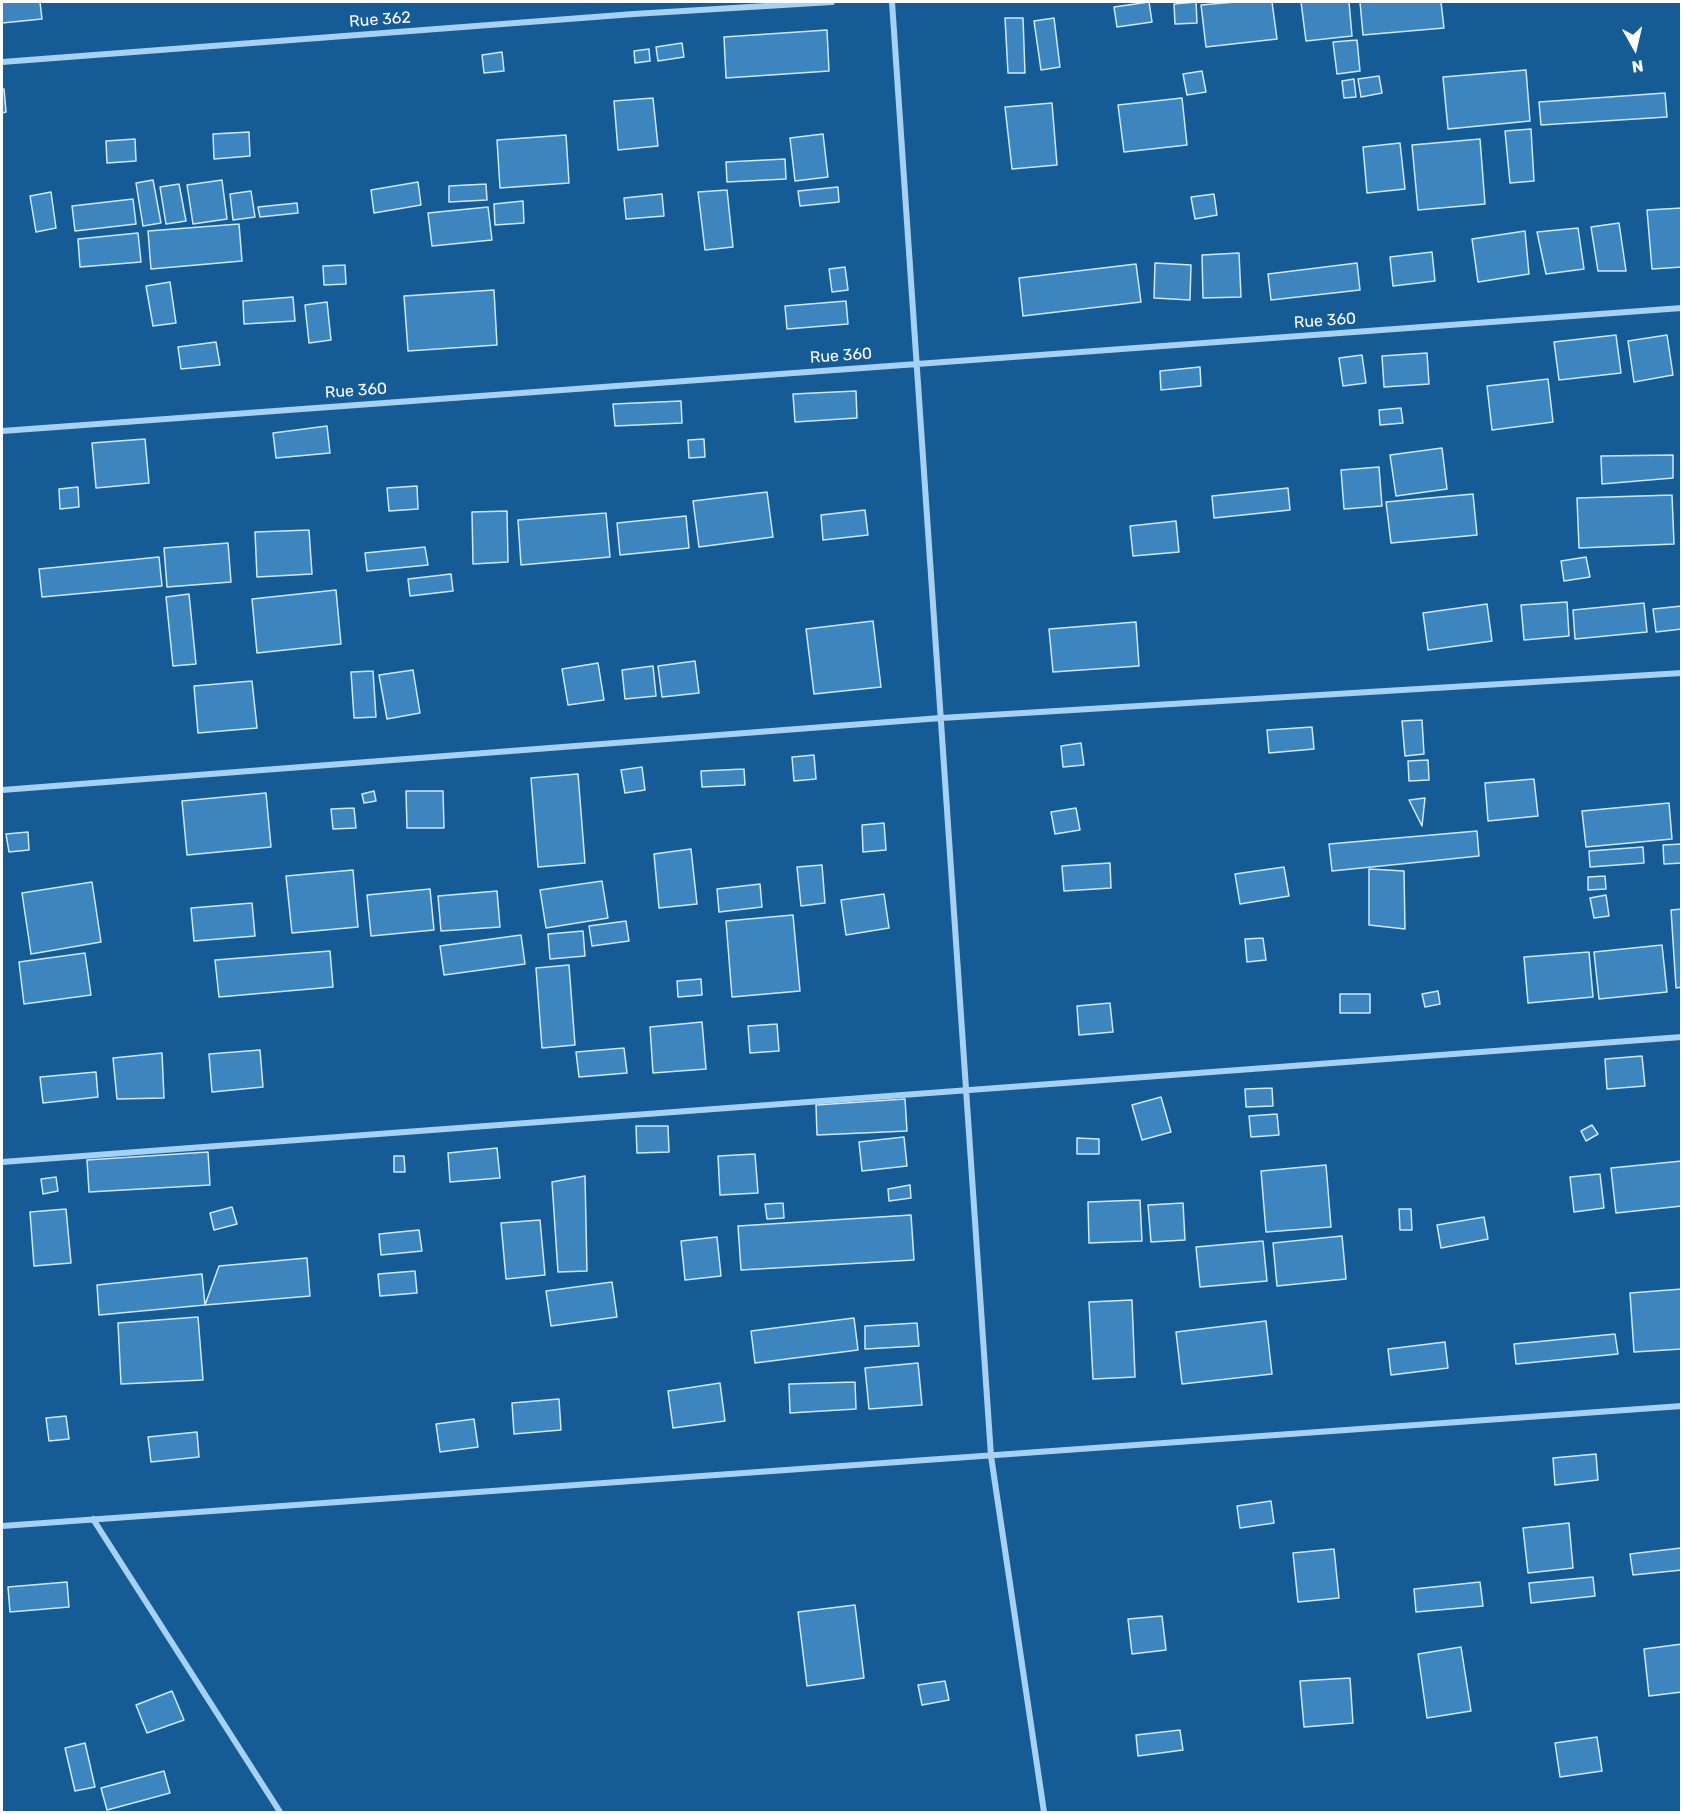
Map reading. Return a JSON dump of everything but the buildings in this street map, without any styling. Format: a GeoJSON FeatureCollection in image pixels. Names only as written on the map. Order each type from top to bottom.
{"type":"FeatureCollection","features":[{"type":"Feature","properties":{"kind":"street","name":"Rue 362"},"geometry":{"type":"LineString","coordinates":[[2,62],[634,14],[832,2]]}},
{"type":"Feature","properties":{"kind":"street"},"geometry":{"type":"LineString","coordinates":[[892,2],[991,1456],[1044,1812]]}},
{"type":"Feature","properties":{"kind":"street","name":"Rue 360"},"geometry":{"type":"LineString","coordinates":[[2,431],[1682,308]]}},
{"type":"Feature","properties":{"kind":"street"},"geometry":{"type":"LineString","coordinates":[[2,790],[941,718],[1682,672]]}},
{"type":"Feature","properties":{"kind":"street"},"geometry":{"type":"LineString","coordinates":[[2,1162],[1682,1037]]}},
{"type":"Feature","properties":{"kind":"street"},"geometry":{"type":"LineString","coordinates":[[2,1526],[1682,1406]]}},
{"type":"Feature","properties":{"kind":"street"},"geometry":{"type":"LineString","coordinates":[[93,1519],[280,1812]]}}]}
